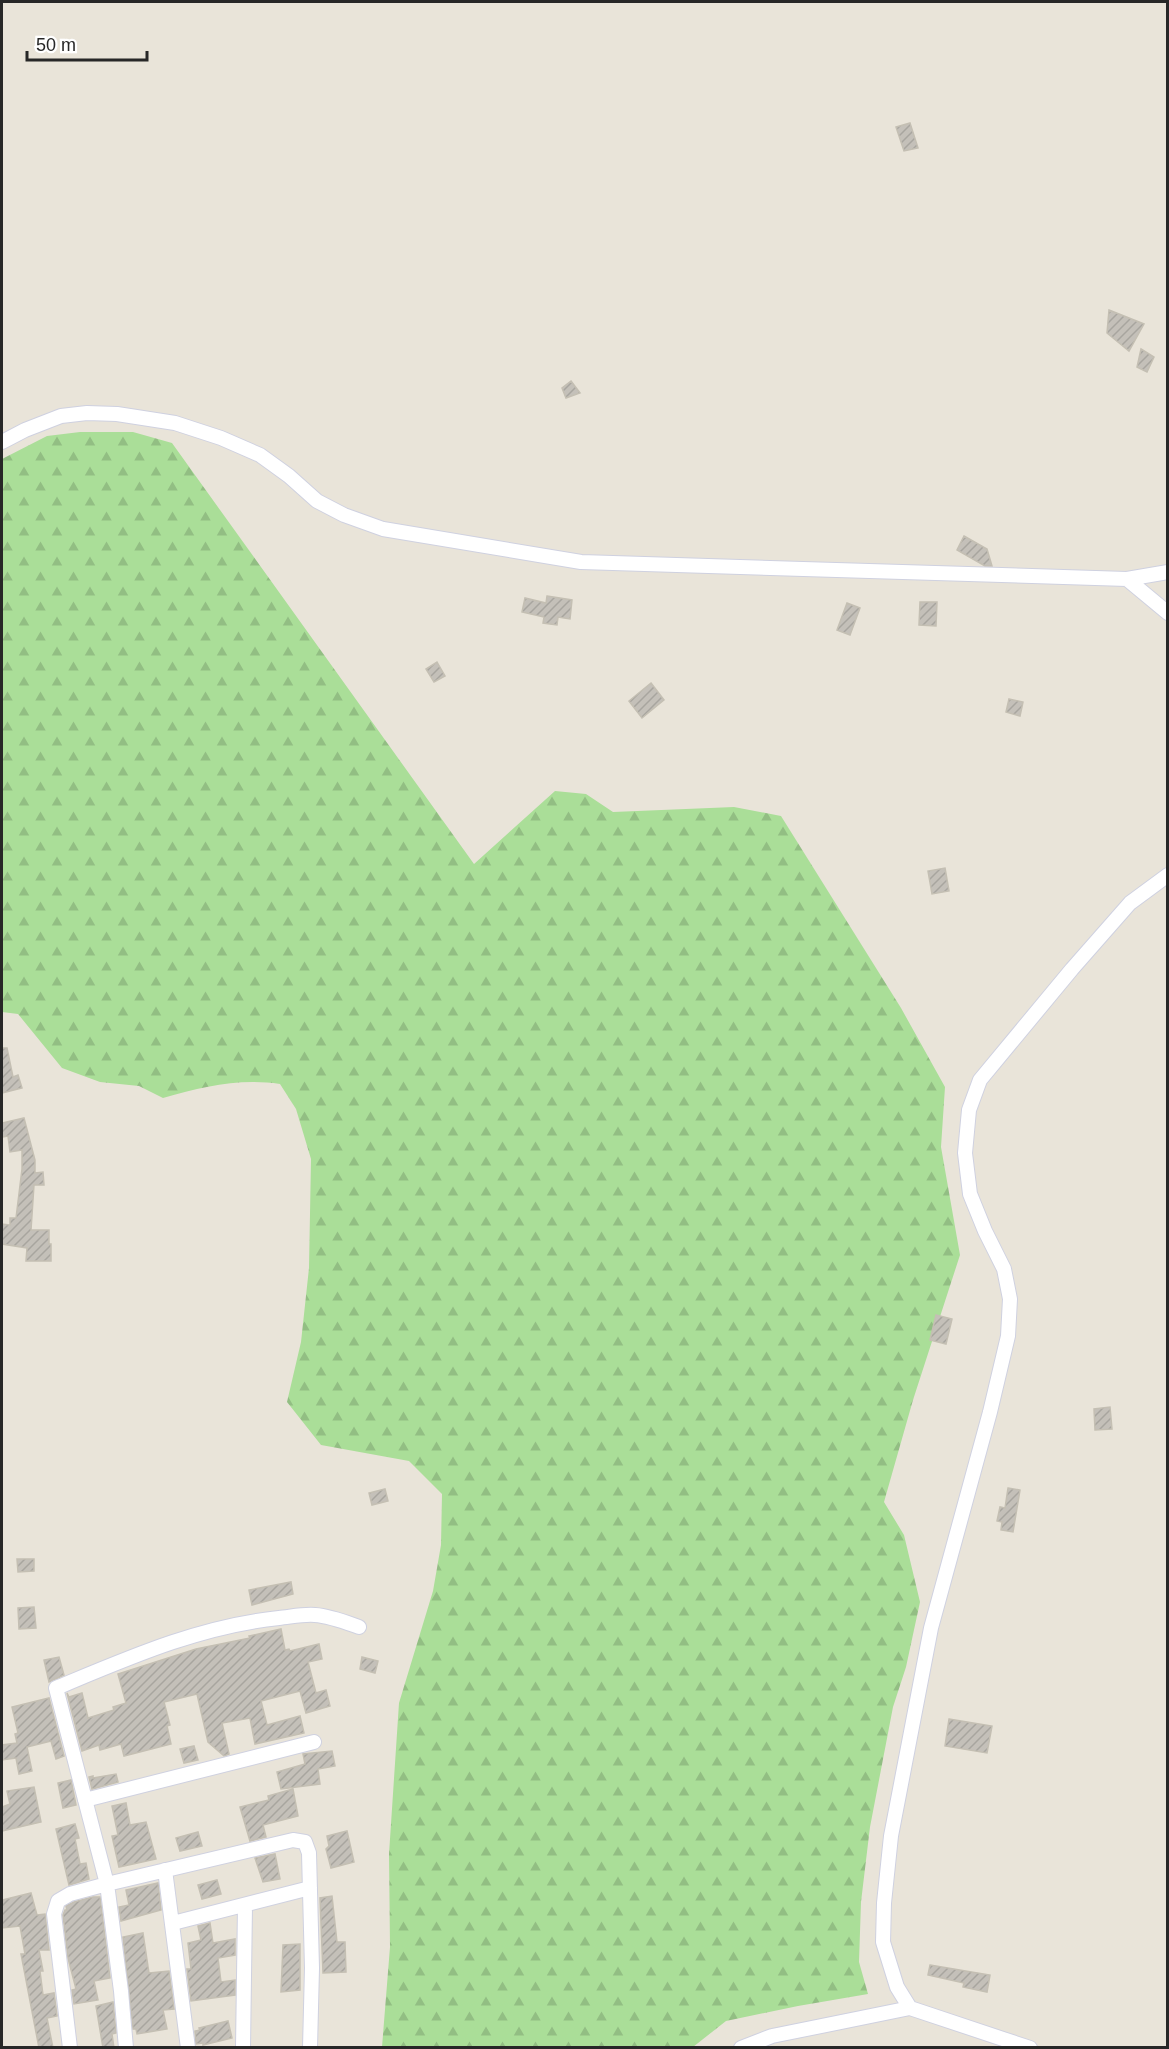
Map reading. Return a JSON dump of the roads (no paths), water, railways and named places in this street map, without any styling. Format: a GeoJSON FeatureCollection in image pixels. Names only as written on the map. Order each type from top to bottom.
{"type":"FeatureCollection","features":[{"type":"Feature","properties":{"kind":"street"},"geometry":{"type":"LineString","coordinates":[[2,442],[25,430],[62,416],[87,413],[117,414],[175,423],[260,454],[317,501],[383,529],[581,562],[1127,579],[1167,572]]}},
{"type":"Feature","properties":{"kind":"street"},"geometry":{"type":"LineString","coordinates":[[1127,579],[1167,613]]}},
{"type":"Feature","properties":{"kind":"street"},"geometry":{"type":"LineString","coordinates":[[910,2008],[897,1987],[883,1942],[884,1903],[891,1836],[931,1628],[990,1412],[1008,1336],[1010,1299],[1004,1269],[970,1194],[965,1153],[969,1110],[980,1080],[1072,969],[1130,903],[1167,875]]}},
{"type":"Feature","properties":{"kind":"street"},"geometry":{"type":"LineString","coordinates":[[126,2048],[122,1991],[107,1884],[56,1688],[143,1652],[217,1628],[314,1614],[335,1618],[359,1627]]}},
{"type":"Feature","properties":{"kind":"street"},"geometry":{"type":"LineString","coordinates":[[85,1800],[314,1742]]}},
{"type":"Feature","properties":{"kind":"street"},"geometry":{"type":"LineString","coordinates":[[70,2048],[55,1908],[58,1901],[64,1897],[107,1884],[298,1840],[309,1846],[312,1968],[310,2048]]}},
{"type":"Feature","properties":{"kind":"street"},"geometry":{"type":"LineString","coordinates":[[165,1870],[188,2048]]}},
{"type":"Feature","properties":{"kind":"street"},"geometry":{"type":"LineString","coordinates":[[173,1923],[310,1888]]}},
{"type":"Feature","properties":{"kind":"street"},"geometry":{"type":"LineString","coordinates":[[243,2048],[245,1906]]}},
{"type":"Feature","properties":{"kind":"street"},"geometry":{"type":"LineString","coordinates":[[741,2048],[772,2036],[910,2008],[1030,2048]]}}]}
